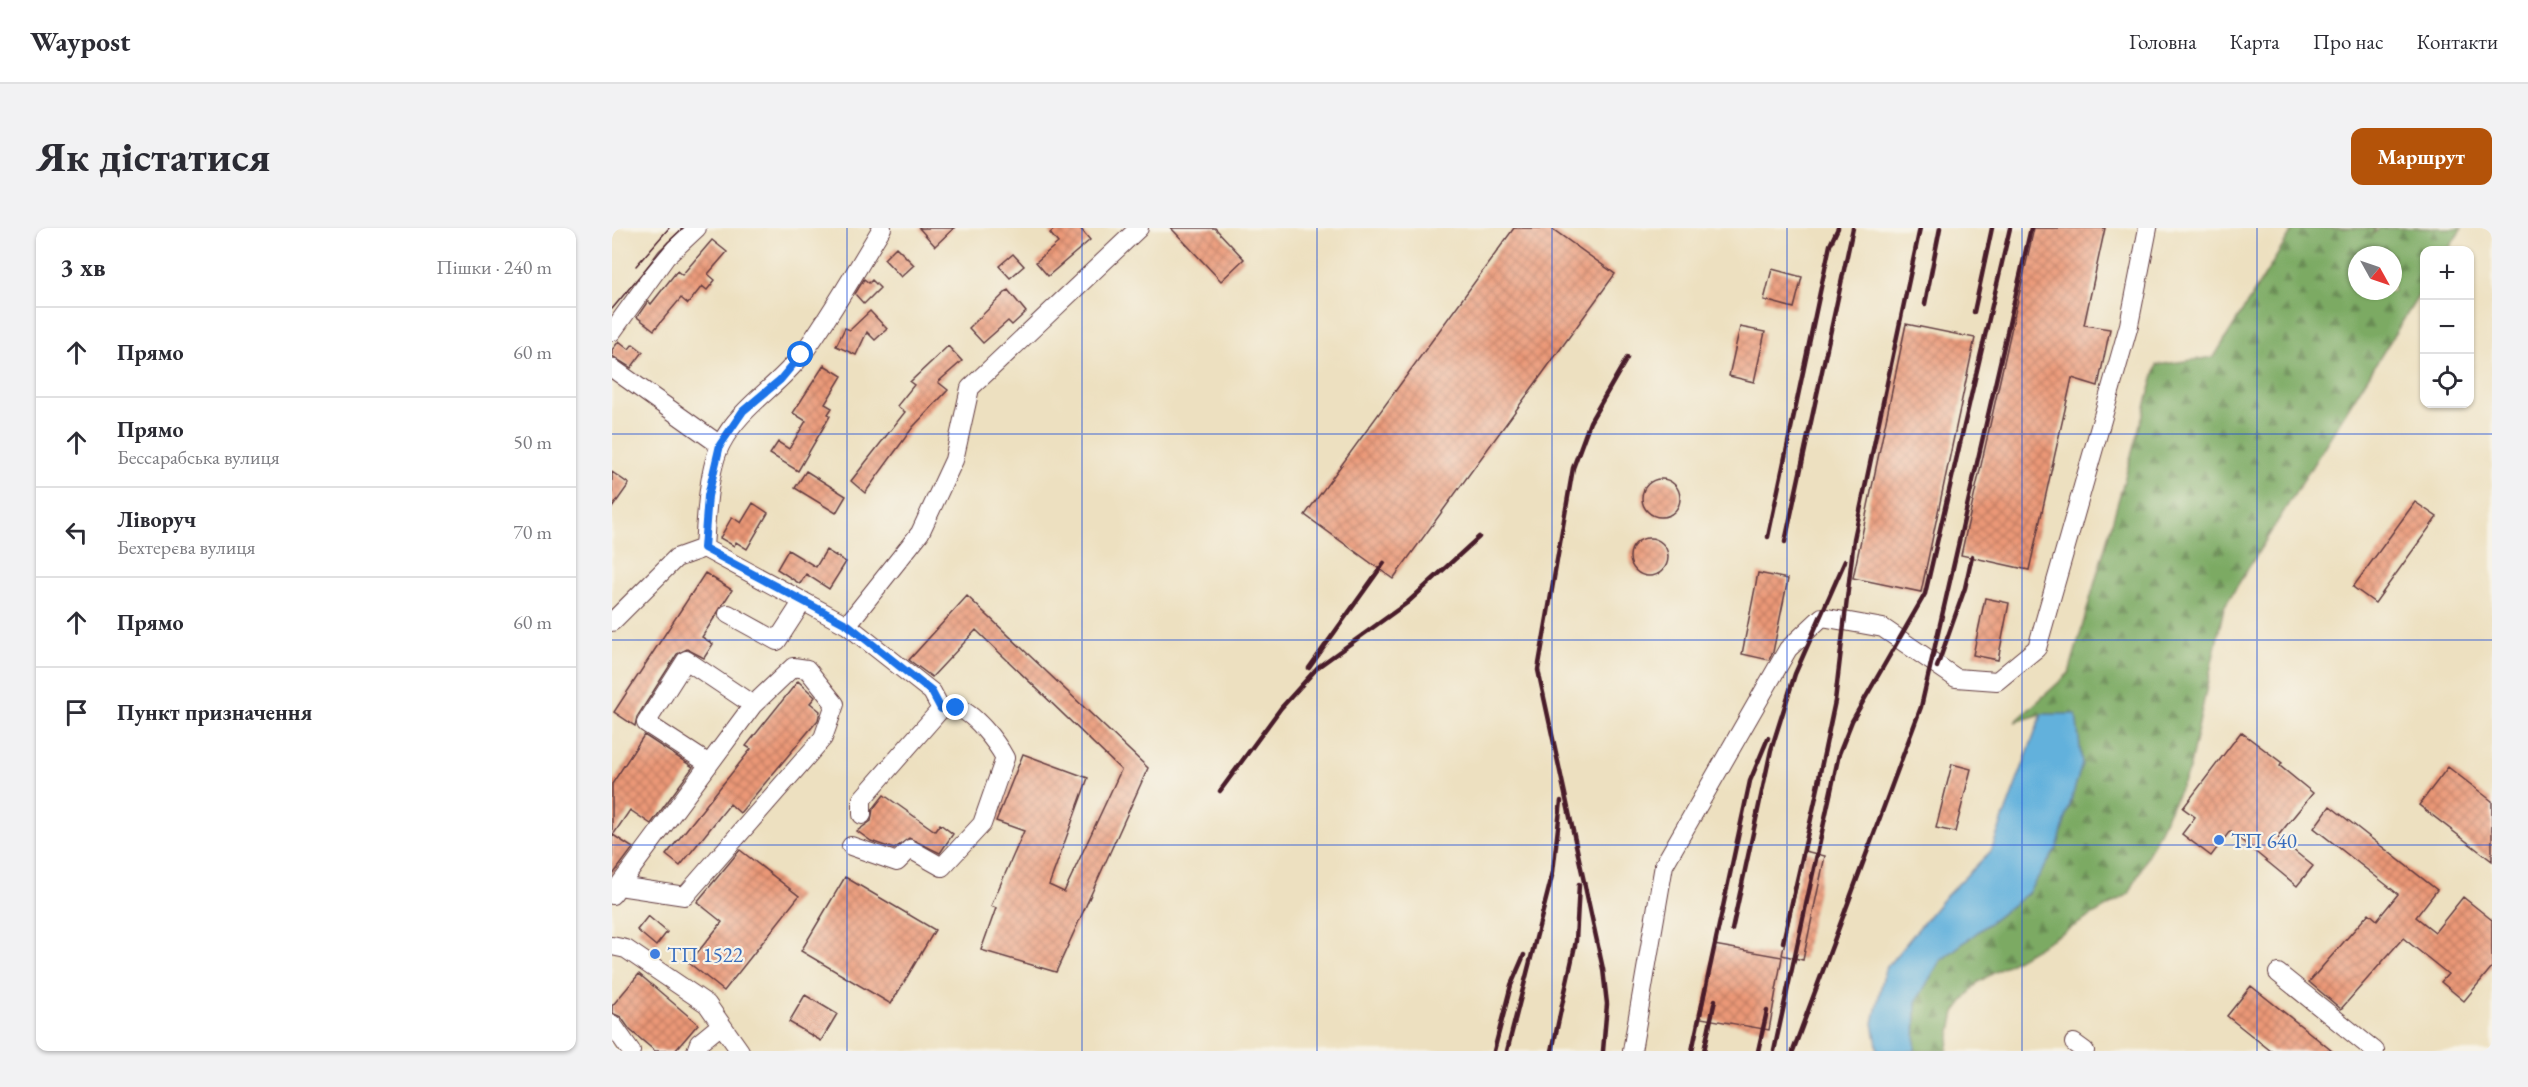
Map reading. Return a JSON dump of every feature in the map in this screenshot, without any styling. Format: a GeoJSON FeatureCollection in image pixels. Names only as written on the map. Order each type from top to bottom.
{"type":"FeatureCollection","features":[{"type":"Feature","properties":{"kind":"street"},"geometry":{"type":"LineString","coordinates":[[612,332],[666,257],[697,228]]}},
{"type":"Feature","properties":{"kind":"street"},"geometry":{"type":"LineString","coordinates":[[704,548],[708,496],[720,445],[743,411],[780,380],[801,355],[882,228]]}},
{"type":"Feature","properties":{"kind":"street"},"geometry":{"type":"LineString","coordinates":[[848,625],[920,533],[954,460],[970,388],[1139,228]]}},
{"type":"Feature","properties":{"kind":"street"},"geometry":{"type":"LineString","coordinates":[[1632,1051],[1664,865],[1788,649],[1822,617],[1883,628],[1956,678],[1997,681],[2037,648],[2130,326],[2148,228]]}},
{"type":"Feature","properties":{"kind":"street"},"geometry":{"type":"LineString","coordinates":[[612,368],[720,445]]}},
{"type":"Feature","properties":{"kind":"street"},"geometry":{"type":"LineString","coordinates":[[612,622],[676,558],[704,548],[848,625],[932,692],[941,709]]}},
{"type":"Feature","properties":{"kind":"street"},"geometry":{"type":"LineString","coordinates":[[728,614],[777,642],[803,601]]}},
{"type":"Feature","properties":{"kind":"street"},"geometry":{"type":"LineString","coordinates":[[709,764],[646,723],[686,660],[753,705]]}},
{"type":"Feature","properties":{"kind":"street"},"geometry":{"type":"LineString","coordinates":[[793,666],[807,669],[835,704],[823,738],[685,896],[616,890],[753,705],[793,666]]}},
{"type":"Feature","properties":{"kind":"street"},"geometry":{"type":"LineString","coordinates":[[851,846],[897,862],[910,849],[942,867],[982,824],[1005,758],[998,744],[969,715],[956,708],[941,709],[862,799],[862,815]]}},
{"type":"Feature","properties":{"kind":"street"},"geometry":{"type":"LineString","coordinates":[[612,946],[626,949],[707,1004],[740,1051]]}},
{"type":"Feature","properties":{"kind":"street"},"geometry":{"type":"LineString","coordinates":[[2278,973],[2375,1051]]}},
{"type":"Feature","properties":{"kind":"street"},"geometry":{"type":"LineString","coordinates":[[612,1024],[631,1051]]}},
{"type":"Feature","properties":{"kind":"street"},"geometry":{"type":"LineString","coordinates":[[696,1051],[699,1043],[721,1025]]}},
{"type":"Feature","properties":{"kind":"green space"},"geometry":{"type":"Polygon","coordinates":[[[2294,228],[2376,228],[2372,235],[2380,228],[2462,228],[2451,246],[2420,246],[2420,293],[2224,607],[2189,770],[2129,894],[1978,982],[1955,1012],[1947,1051],[1915,1051],[1916,1002],[1940,961],[2028,893],[2076,715],[2042,714],[2015,722],[2069,673],[2157,365],[2214,357],[2294,228]]]}},
{"type":"Feature","properties":{"kind":"water"},"geometry":{"type":"Polygon","coordinates":[[[2042,714],[2076,714],[2082,764],[2057,848],[2028,893],[1940,961],[1916,1002],[1915,1051],[1878,1051],[1873,1023],[1885,969],[1942,900],[1991,851],[2042,714]]]}},
{"type":"Feature","properties":{"kind":"building"},"geometry":{"type":"Polygon","coordinates":[[[919,228],[954,228],[935,246],[919,228]]]}},
{"type":"Feature","properties":{"kind":"building"},"geometry":{"type":"Polygon","coordinates":[[[1056,228],[1080,228],[1090,240],[1048,276],[1036,262],[1058,243],[1050,233],[1056,228]]]}},
{"type":"Feature","properties":{"kind":"building"},"geometry":{"type":"Polygon","coordinates":[[[1171,228],[1215,228],[1244,259],[1221,281],[1171,228]]]}},
{"type":"Feature","properties":{"kind":"building"},"geometry":{"type":"Polygon","coordinates":[[[1514,228],[1551,228],[1615,274],[1393,579],[1305,515],[1514,228]]]}},
{"type":"Feature","properties":{"kind":"building"},"geometry":{"type":"Polygon","coordinates":[[[2034,228],[2105,228],[2084,325],[2110,329],[2098,386],[2072,378],[2029,570],[1961,555],[2034,228]]]}},
{"type":"Feature","properties":{"kind":"building"},"geometry":{"type":"Polygon","coordinates":[[[712,240],[727,252],[708,274],[715,280],[707,290],[702,286],[688,304],[681,298],[654,330],[637,317],[648,301],[651,304],[677,271],[682,275],[712,240]]]}},
{"type":"Feature","properties":{"kind":"building"},"geometry":{"type":"Polygon","coordinates":[[[896,247],[914,265],[901,277],[884,259],[896,247]]]}},
{"type":"Feature","properties":{"kind":"building"},"geometry":{"type":"Polygon","coordinates":[[[1013,254],[1024,266],[1010,278],[999,266],[1013,254]]]}},
{"type":"Feature","properties":{"kind":"building"},"geometry":{"type":"Polygon","coordinates":[[[1772,269],[1802,277],[1794,308],[1764,300],[1772,269]]]}},
{"type":"Feature","properties":{"kind":"building"},"geometry":{"type":"Polygon","coordinates":[[[864,279],[869,283],[872,280],[880,288],[864,304],[855,294],[864,279]]]}},
{"type":"Feature","properties":{"kind":"building"},"geometry":{"type":"Polygon","coordinates":[[[1008,290],[1026,312],[1012,325],[1008,321],[983,343],[969,328],[1008,290]]]}},
{"type":"Feature","properties":{"kind":"building"},"geometry":{"type":"Polygon","coordinates":[[[870,311],[887,329],[875,340],[867,332],[856,355],[836,346],[845,328],[850,330],[870,311]]]}},
{"type":"Feature","properties":{"kind":"building"},"geometry":{"type":"Polygon","coordinates":[[[1906,324],[1975,338],[1921,592],[1853,578],[1906,324]]]}},
{"type":"Feature","properties":{"kind":"building"},"geometry":{"type":"Polygon","coordinates":[[[1740,327],[1765,332],[1754,382],[1729,376],[1740,327]]]}},
{"type":"Feature","properties":{"kind":"building"},"geometry":{"type":"Polygon","coordinates":[[[619,341],[629,349],[633,344],[643,352],[631,368],[612,356],[612,350],[619,341]]]}},
{"type":"Feature","properties":{"kind":"building"},"geometry":{"type":"Polygon","coordinates":[[[948,346],[962,361],[938,382],[948,390],[913,427],[865,493],[851,481],[905,412],[897,406],[914,385],[910,382],[948,346]]]}},
{"type":"Feature","properties":{"kind":"building"},"geometry":{"type":"Polygon","coordinates":[[[824,365],[842,376],[825,404],[832,408],[828,414],[830,416],[798,471],[770,454],[778,442],[789,449],[806,421],[793,413],[824,365]]]}},
{"type":"Feature","properties":{"kind":"building"},"geometry":{"type":"Polygon","coordinates":[[[806,471],[846,496],[836,513],[795,488],[806,471]]]}},
{"type":"Feature","properties":{"kind":"building"},"geometry":{"type":"Polygon","coordinates":[[[612,472],[629,484],[612,508],[612,472]]]}},
{"type":"Feature","properties":{"kind":"building"},"geometry":{"type":"Polygon","coordinates":[[[1661,479],[1675,484],[1680,498],[1675,512],[1661,517],[1647,512],[1642,498],[1647,484],[1661,479]]]}},
{"type":"Feature","properties":{"kind":"building"},"geometry":{"type":"Polygon","coordinates":[[[2415,502],[2437,517],[2375,603],[2353,587],[2415,502]]]}},
{"type":"Feature","properties":{"kind":"building"},"geometry":{"type":"Polygon","coordinates":[[[753,503],[768,513],[747,549],[736,542],[734,546],[720,538],[732,517],[741,523],[753,503]]]}},
{"type":"Feature","properties":{"kind":"building"},"geometry":{"type":"Polygon","coordinates":[[[1649,538],[1663,543],[1668,557],[1663,571],[1649,576],[1635,571],[1630,557],[1635,543],[1649,538]]]}},
{"type":"Feature","properties":{"kind":"building"},"geometry":{"type":"Polygon","coordinates":[[[788,550],[816,567],[826,550],[846,562],[829,589],[806,574],[800,584],[777,569],[788,550]]]}},
{"type":"Feature","properties":{"kind":"building"},"geometry":{"type":"Polygon","coordinates":[[[705,573],[732,590],[702,637],[713,644],[704,658],[687,649],[677,654],[637,717],[635,726],[614,712],[705,573]]]}},
{"type":"Feature","properties":{"kind":"building"},"geometry":{"type":"Polygon","coordinates":[[[1758,573],[1788,579],[1773,652],[1769,660],[1742,654],[1758,573]]]}},
{"type":"Feature","properties":{"kind":"building"},"geometry":{"type":"Polygon","coordinates":[[[967,596],[1148,768],[1056,972],[981,950],[996,908],[991,906],[1024,831],[996,821],[1023,754],[1088,778],[1049,885],[1064,892],[1121,770],[976,630],[932,677],[909,660],[967,596]]]}},
{"type":"Feature","properties":{"kind":"building"},"geometry":{"type":"Polygon","coordinates":[[[1985,598],[2009,603],[1998,660],[1973,655],[1985,598]]]}},
{"type":"Feature","properties":{"kind":"building"},"geometry":{"type":"Polygon","coordinates":[[[798,681],[815,697],[810,703],[820,711],[818,720],[740,813],[730,804],[680,866],[666,855],[751,749],[746,746],[798,681]]]}},
{"type":"Feature","properties":{"kind":"building"},"geometry":{"type":"Polygon","coordinates":[[[2241,732],[2282,763],[2280,766],[2313,793],[2277,837],[2313,866],[2297,886],[2230,831],[2211,856],[2182,834],[2195,817],[2183,808],[2241,732]]]}},
{"type":"Feature","properties":{"kind":"building"},"geometry":{"type":"Polygon","coordinates":[[[644,735],[693,767],[651,824],[630,810],[613,835],[633,848],[612,876],[612,784],[644,735]]]}},
{"type":"Feature","properties":{"kind":"building"},"geometry":{"type":"Polygon","coordinates":[[[1952,764],[1971,769],[1955,832],[1936,828],[1952,764]]]}},
{"type":"Feature","properties":{"kind":"building"},"geometry":{"type":"Polygon","coordinates":[[[2448,767],[2492,801],[2492,861],[2419,805],[2448,767]]]}},
{"type":"Feature","properties":{"kind":"building"},"geometry":{"type":"Polygon","coordinates":[[[884,795],[935,831],[940,824],[953,834],[940,853],[909,838],[894,849],[871,841],[857,831],[871,821],[873,809],[884,795]]]}},
{"type":"Feature","properties":{"kind":"building"},"geometry":{"type":"Polygon","coordinates":[[[2330,806],[2437,890],[2416,917],[2435,932],[2463,897],[2492,920],[2492,967],[2464,1001],[2441,982],[2448,974],[2403,938],[2341,1009],[2309,982],[2369,913],[2377,920],[2398,894],[2314,828],[2330,806]]]}},
{"type":"Feature","properties":{"kind":"building"},"geometry":{"type":"Polygon","coordinates":[[[740,850],[799,896],[724,991],[689,963],[722,922],[697,902],[740,850]]]}},
{"type":"Feature","properties":{"kind":"building"},"geometry":{"type":"Polygon","coordinates":[[[1805,851],[1825,856],[1803,960],[1782,955],[1805,851]]]}},
{"type":"Feature","properties":{"kind":"building"},"geometry":{"type":"Polygon","coordinates":[[[845,877],[935,930],[891,1004],[801,951],[845,877]]]}},
{"type":"Feature","properties":{"kind":"building"},"geometry":{"type":"Polygon","coordinates":[[[648,916],[667,932],[656,946],[637,930],[648,916]]]}},
{"type":"Feature","properties":{"kind":"building"},"geometry":{"type":"Polygon","coordinates":[[[1714,945],[1782,957],[1769,1030],[1701,1018],[1714,945]]]}},
{"type":"Feature","properties":{"kind":"building"},"geometry":{"type":"Polygon","coordinates":[[[639,974],[698,1024],[675,1051],[655,1051],[630,1030],[621,1017],[612,1013],[612,1006],[639,974]]]}},
{"type":"Feature","properties":{"kind":"building"},"geometry":{"type":"Polygon","coordinates":[[[2251,986],[2332,1051],[2271,1051],[2227,1016],[2251,986]]]}},
{"type":"Feature","properties":{"kind":"building"},"geometry":{"type":"Polygon","coordinates":[[[805,995],[837,1014],[821,1041],[789,1022],[805,995]]]}},
{"type":"Feature","properties":{"kind":"tram line"},"geometry":{"type":"LineString","coordinates":[[636,266],[669,228]]}},
{"type":"Feature","properties":{"kind":"tram line"},"geometry":{"type":"LineString","coordinates":[[612,309],[668,242],[683,228]]}},
{"type":"Feature","properties":{"kind":"railway"},"geometry":{"type":"LineString","coordinates":[[1768,537],[1830,245],[1838,228]]}},
{"type":"Feature","properties":{"kind":"railway"},"geometry":{"type":"LineString","coordinates":[[1785,542],[1853,228]]}},
{"type":"Feature","properties":{"kind":"railway"},"geometry":{"type":"LineString","coordinates":[[1817,787],[1835,701],[1854,539],[1920,228]]}},
{"type":"Feature","properties":{"kind":"railway"},"geometry":{"type":"LineString","coordinates":[[1925,304],[1940,228]]}},
{"type":"Feature","properties":{"kind":"railway"},"geometry":{"type":"LineString","coordinates":[[1974,312],[1992,228]]}},
{"type":"Feature","properties":{"kind":"railway"},"geometry":{"type":"LineString","coordinates":[[1774,1051],[1839,754],[1852,721],[1925,594],[2010,228]]}},
{"type":"Feature","properties":{"kind":"railway"},"geometry":{"type":"LineString","coordinates":[[1793,1051],[1921,707],[2031,228]]}},
{"type":"Feature","properties":{"kind":"railway"},"geometry":{"type":"LineString","coordinates":[[1603,1051],[1607,1004],[1603,969],[1538,670],[1573,468],[1590,422],[1627,358]]}},
{"type":"Feature","properties":{"kind":"railway"},"geometry":{"type":"LineString","coordinates":[[1220,791],[1281,708],[1318,667],[1407,603],[1479,537]]}},
{"type":"Feature","properties":{"kind":"railway"},"geometry":{"type":"LineString","coordinates":[[1937,667],[1965,588],[1972,556]]}},
{"type":"Feature","properties":{"kind":"railway"},"geometry":{"type":"LineString","coordinates":[[1732,930],[1771,750],[1795,674],[1845,561]]}},
{"type":"Feature","properties":{"kind":"railway"},"geometry":{"type":"LineString","coordinates":[[1309,668],[1384,563]]}},
{"type":"Feature","properties":{"kind":"railway"},"geometry":{"type":"LineString","coordinates":[[1692,1051],[1750,781],[1768,738]]}},
{"type":"Feature","properties":{"kind":"railway"},"geometry":{"type":"LineString","coordinates":[[1783,942],[1820,779]]}},
{"type":"Feature","properties":{"kind":"railway"},"geometry":{"type":"LineString","coordinates":[[1507,1051],[1553,872],[1561,801]]}},
{"type":"Feature","properties":{"kind":"railway"},"geometry":{"type":"LineString","coordinates":[[1552,1051],[1576,941],[1579,884]]}},
{"type":"Feature","properties":{"kind":"railway"},"geometry":{"type":"LineString","coordinates":[[1494,1051],[1511,985],[1524,955]]}},
{"type":"Feature","properties":{"kind":"railway"},"geometry":{"type":"LineString","coordinates":[[1704,1051],[1715,1000]]}},
{"type":"Feature","properties":{"kind":"railway"},"geometry":{"type":"LineString","coordinates":[[1758,1051],[1767,1011]]}},
{"type":"Feature","properties":{"kind":"place","name":"ТП 640"},"geometry":{"type":"Point","coordinates":[2219,840]}},
{"type":"Feature","properties":{"kind":"place","name":"ТП 1522"},"geometry":{"type":"Point","coordinates":[655,954]}},
{"type":"Feature","properties":{"kind":"route"},"geometry":{"type":"LineString","coordinates":[[801,355],[780,380],[743,411],[720,445],[708,496],[704,548],[848,625],[932,692],[941,709],[956,708]]}}]}
